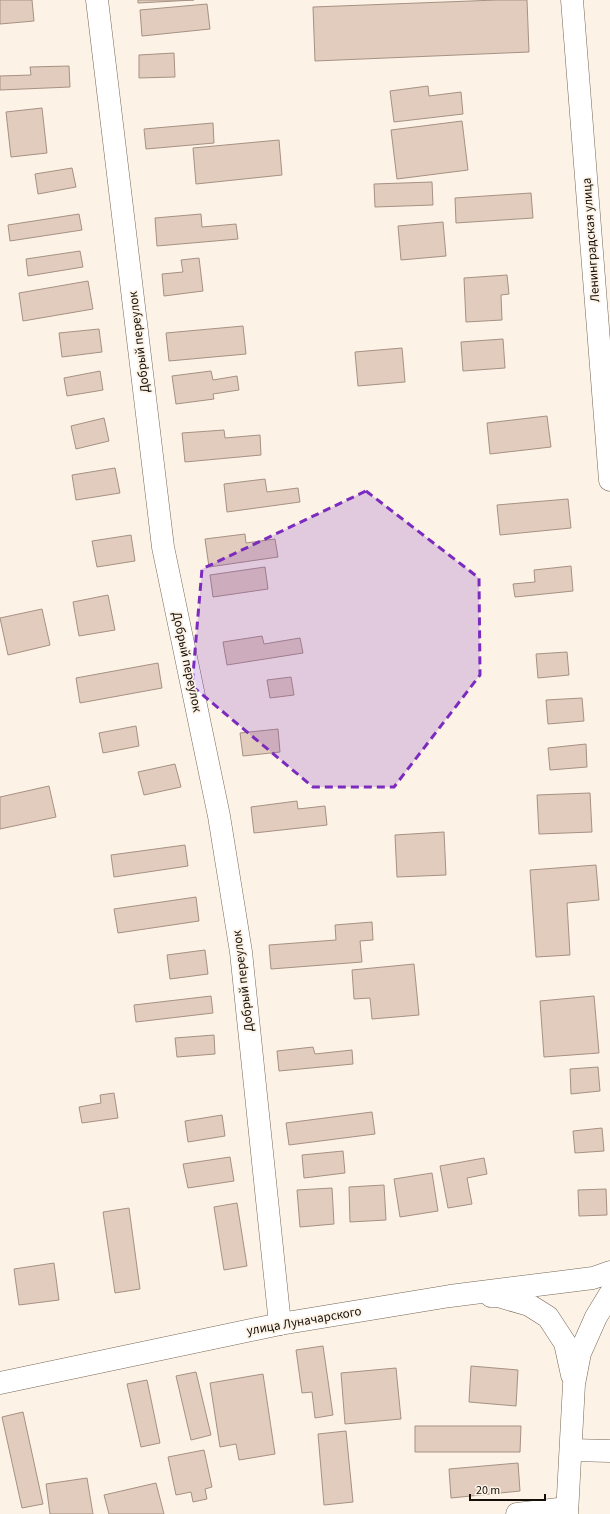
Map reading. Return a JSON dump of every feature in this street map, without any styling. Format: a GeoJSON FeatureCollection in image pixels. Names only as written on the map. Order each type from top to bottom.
{"type":"FeatureCollection","features":[{"type":"Feature","properties":{"kind":"street","name":"Добрый переулок"},"geometry":{"type":"LineString","coordinates":[[98,0],[163,547],[219,816],[241,952],[280,1324]]}},
{"type":"Feature","properties":{"kind":"street","name":"Ленинградская улица"},"geometry":{"type":"LineString","coordinates":[[572,0],[610,480]]}},
{"type":"Feature","properties":{"kind":"street","name":"улица Луначарского"},"geometry":{"type":"LineString","coordinates":[[0,1383],[280,1324],[462,1295],[593,1278],[610,1272]]}},
{"type":"Feature","properties":{"kind":"street"},"geometry":{"type":"LineString","coordinates":[[517,1514],[567,1511],[574,1384],[580,1353],[596,1317],[610,1294]]}},
{"type":"Feature","properties":{"kind":"street"},"geometry":{"type":"LineString","coordinates":[[462,1295],[498,1296],[530,1305],[548,1317],[566,1343],[574,1384]]}},
{"type":"Feature","properties":{"kind":"street"},"geometry":{"type":"LineString","coordinates":[[571,1450],[610,1451]]}},
{"type":"Feature","properties":{"kind":"highlighted area"},"geometry":{"type":"Polygon","coordinates":[[[366,491],[479,578],[480,675],[394,787],[313,787],[192,686],[202,569],[366,491]]]}},
{"type":"Feature","properties":{"kind":"building"},"geometry":{"type":"Polygon","coordinates":[[[0,0],[32,0],[34,21],[0,24],[0,0]]]}},
{"type":"Feature","properties":{"kind":"building"},"geometry":{"type":"Polygon","coordinates":[[[138,0],[194,0],[138,3],[138,0]]]}},
{"type":"Feature","properties":{"kind":"building"},"geometry":{"type":"Polygon","coordinates":[[[527,0],[529,52],[315,61],[313,7],[527,0]]]}},
{"type":"Feature","properties":{"kind":"building"},"geometry":{"type":"Polygon","coordinates":[[[207,4],[210,29],[142,36],[140,10],[207,4]]]}},
{"type":"Feature","properties":{"kind":"building"},"geometry":{"type":"Polygon","coordinates":[[[174,53],[175,77],[139,78],[139,55],[174,53]]]}},
{"type":"Feature","properties":{"kind":"building"},"geometry":{"type":"Polygon","coordinates":[[[69,66],[70,87],[0,90],[0,76],[31,75],[30,67],[69,66]]]}},
{"type":"Feature","properties":{"kind":"building"},"geometry":{"type":"Polygon","coordinates":[[[428,86],[429,96],[461,92],[463,114],[394,122],[390,91],[428,86]]]}},
{"type":"Feature","properties":{"kind":"building"},"geometry":{"type":"Polygon","coordinates":[[[42,108],[47,153],[11,157],[6,112],[42,108]]]}},
{"type":"Feature","properties":{"kind":"building"},"geometry":{"type":"Polygon","coordinates":[[[462,121],[468,170],[397,179],[391,130],[462,121]]]}},
{"type":"Feature","properties":{"kind":"building"},"geometry":{"type":"Polygon","coordinates":[[[213,123],[214,143],[146,149],[144,129],[213,123]]]}},
{"type":"Feature","properties":{"kind":"building"},"geometry":{"type":"Polygon","coordinates":[[[279,140],[282,175],[196,184],[193,148],[279,140]]]}},
{"type":"Feature","properties":{"kind":"building"},"geometry":{"type":"Polygon","coordinates":[[[72,168],[76,187],[38,194],[35,174],[72,168]]]}},
{"type":"Feature","properties":{"kind":"building"},"geometry":{"type":"Polygon","coordinates":[[[432,182],[433,205],[375,207],[374,184],[432,182]]]}},
{"type":"Feature","properties":{"kind":"building"},"geometry":{"type":"Polygon","coordinates":[[[531,193],[533,218],[456,223],[455,198],[531,193]]]}},
{"type":"Feature","properties":{"kind":"building"},"geometry":{"type":"Polygon","coordinates":[[[79,214],[82,230],[10,241],[8,225],[79,214]]]}},
{"type":"Feature","properties":{"kind":"building"},"geometry":{"type":"Polygon","coordinates":[[[201,214],[202,227],[236,224],[238,239],[157,246],[155,218],[201,214]]]}},
{"type":"Feature","properties":{"kind":"building"},"geometry":{"type":"Polygon","coordinates":[[[443,222],[446,256],[401,260],[398,226],[443,222]]]}},
{"type":"Feature","properties":{"kind":"building"},"geometry":{"type":"Polygon","coordinates":[[[80,251],[83,267],[28,276],[26,259],[80,251]]]}},
{"type":"Feature","properties":{"kind":"building"},"geometry":{"type":"Polygon","coordinates":[[[199,258],[203,291],[164,296],[162,274],[183,272],[181,260],[199,258]]]}},
{"type":"Feature","properties":{"kind":"building"},"geometry":{"type":"Polygon","coordinates":[[[507,275],[509,294],[501,295],[502,320],[466,322],[464,278],[507,275]]]}},
{"type":"Feature","properties":{"kind":"building"},"geometry":{"type":"Polygon","coordinates":[[[88,281],[93,309],[23,321],[19,293],[88,281]]]}},
{"type":"Feature","properties":{"kind":"building"},"geometry":{"type":"Polygon","coordinates":[[[243,326],[246,354],[169,361],[166,333],[243,326]]]}},
{"type":"Feature","properties":{"kind":"building"},"geometry":{"type":"Polygon","coordinates":[[[99,329],[102,352],[62,357],[59,333],[99,329]]]}},
{"type":"Feature","properties":{"kind":"building"},"geometry":{"type":"Polygon","coordinates":[[[503,339],[505,368],[463,371],[461,342],[503,339]]]}},
{"type":"Feature","properties":{"kind":"building"},"geometry":{"type":"Polygon","coordinates":[[[402,348],[405,382],[358,386],[355,352],[402,348]]]}},
{"type":"Feature","properties":{"kind":"building"},"geometry":{"type":"Polygon","coordinates":[[[100,371],[103,390],[67,396],[64,378],[100,371]]]}},
{"type":"Feature","properties":{"kind":"building"},"geometry":{"type":"Polygon","coordinates":[[[211,371],[213,380],[237,376],[239,390],[213,394],[214,399],[176,404],[172,376],[211,371]]]}},
{"type":"Feature","properties":{"kind":"building"},"geometry":{"type":"Polygon","coordinates":[[[547,416],[551,447],[490,454],[487,423],[547,416]]]}},
{"type":"Feature","properties":{"kind":"building"},"geometry":{"type":"Polygon","coordinates":[[[104,418],[109,441],[76,449],[71,426],[104,418]]]}},
{"type":"Feature","properties":{"kind":"building"},"geometry":{"type":"Polygon","coordinates":[[[224,430],[225,438],[260,435],[261,455],[185,462],[182,433],[224,430]]]}},
{"type":"Feature","properties":{"kind":"building"},"geometry":{"type":"Polygon","coordinates":[[[115,468],[120,493],[76,500],[72,475],[115,468]]]}},
{"type":"Feature","properties":{"kind":"building"},"geometry":{"type":"Polygon","coordinates":[[[265,479],[267,492],[298,488],[300,502],[227,512],[224,484],[265,479]]]}},
{"type":"Feature","properties":{"kind":"building"},"geometry":{"type":"Polygon","coordinates":[[[568,499],[571,528],[500,535],[497,505],[568,499]]]}},
{"type":"Feature","properties":{"kind":"building"},"geometry":{"type":"Polygon","coordinates":[[[245,534],[246,543],[275,539],[278,557],[209,567],[205,539],[245,534]]]}},
{"type":"Feature","properties":{"kind":"building"},"geometry":{"type":"Polygon","coordinates":[[[131,535],[135,561],[97,567],[92,541],[131,535]]]}},
{"type":"Feature","properties":{"kind":"building"},"geometry":{"type":"Polygon","coordinates":[[[571,566],[573,591],[515,597],[513,584],[535,582],[534,570],[571,566]]]}},
{"type":"Feature","properties":{"kind":"building"},"geometry":{"type":"Polygon","coordinates":[[[265,567],[268,589],[213,597],[210,575],[265,567]]]}},
{"type":"Feature","properties":{"kind":"building"},"geometry":{"type":"Polygon","coordinates":[[[108,595],[115,630],[79,636],[73,602],[108,595]]]}},
{"type":"Feature","properties":{"kind":"building"},"geometry":{"type":"Polygon","coordinates":[[[42,609],[50,645],[8,655],[0,618],[42,609]]]}},
{"type":"Feature","properties":{"kind":"building"},"geometry":{"type":"Polygon","coordinates":[[[262,636],[264,644],[300,638],[303,653],[227,665],[223,642],[262,636]]]}},
{"type":"Feature","properties":{"kind":"building"},"geometry":{"type":"Polygon","coordinates":[[[567,652],[569,675],[538,678],[536,654],[567,652]]]}},
{"type":"Feature","properties":{"kind":"building"},"geometry":{"type":"Polygon","coordinates":[[[158,663],[162,688],[80,703],[76,678],[158,663]]]}},
{"type":"Feature","properties":{"kind":"building"},"geometry":{"type":"Polygon","coordinates":[[[291,677],[294,695],[270,698],[267,680],[291,677]]]}},
{"type":"Feature","properties":{"kind":"building"},"geometry":{"type":"Polygon","coordinates":[[[582,698],[584,721],[548,724],[546,700],[582,698]]]}},
{"type":"Feature","properties":{"kind":"building"},"geometry":{"type":"Polygon","coordinates":[[[136,726],[139,746],[103,753],[99,733],[136,726]]]}},
{"type":"Feature","properties":{"kind":"building"},"geometry":{"type":"Polygon","coordinates":[[[278,729],[280,752],[243,756],[240,733],[278,729]]]}},
{"type":"Feature","properties":{"kind":"building"},"geometry":{"type":"Polygon","coordinates":[[[586,744],[587,767],[550,770],[548,748],[586,744]]]}},
{"type":"Feature","properties":{"kind":"building"},"geometry":{"type":"Polygon","coordinates":[[[175,764],[181,787],[144,795],[138,772],[175,764]]]}},
{"type":"Feature","properties":{"kind":"building"},"geometry":{"type":"Polygon","coordinates":[[[49,786],[56,817],[0,829],[0,797],[49,786]]]}},
{"type":"Feature","properties":{"kind":"building"},"geometry":{"type":"Polygon","coordinates":[[[590,793],[592,832],[539,834],[537,795],[590,793]]]}},
{"type":"Feature","properties":{"kind":"building"},"geometry":{"type":"Polygon","coordinates":[[[297,801],[298,809],[325,806],[327,825],[254,833],[251,807],[297,801]]]}},
{"type":"Feature","properties":{"kind":"building"},"geometry":{"type":"Polygon","coordinates":[[[444,832],[446,875],[397,877],[395,835],[444,832]]]}},
{"type":"Feature","properties":{"kind":"building"},"geometry":{"type":"Polygon","coordinates":[[[185,845],[188,866],[114,877],[111,855],[185,845]]]}},
{"type":"Feature","properties":{"kind":"building"},"geometry":{"type":"Polygon","coordinates":[[[596,865],[599,900],[567,903],[570,955],[536,957],[530,870],[596,865]]]}},
{"type":"Feature","properties":{"kind":"building"},"geometry":{"type":"Polygon","coordinates":[[[196,897],[199,921],[118,933],[114,909],[196,897]]]}},
{"type":"Feature","properties":{"kind":"building"},"geometry":{"type":"Polygon","coordinates":[[[372,922],[373,940],[360,941],[362,962],[271,969],[269,945],[336,940],[335,925],[372,922]]]}},
{"type":"Feature","properties":{"kind":"building"},"geometry":{"type":"Polygon","coordinates":[[[205,950],[208,974],[170,979],[167,955],[205,950]]]}},
{"type":"Feature","properties":{"kind":"building"},"geometry":{"type":"Polygon","coordinates":[[[414,964],[419,1015],[372,1019],[370,998],[354,999],[352,970],[414,964]]]}},
{"type":"Feature","properties":{"kind":"building"},"geometry":{"type":"Polygon","coordinates":[[[211,996],[213,1013],[136,1022],[134,1005],[211,996]]]}},
{"type":"Feature","properties":{"kind":"building"},"geometry":{"type":"Polygon","coordinates":[[[594,996],[599,1053],[544,1057],[540,1001],[594,996]]]}},
{"type":"Feature","properties":{"kind":"building"},"geometry":{"type":"Polygon","coordinates":[[[214,1035],[215,1054],[177,1057],[175,1038],[214,1035]]]}},
{"type":"Feature","properties":{"kind":"building"},"geometry":{"type":"Polygon","coordinates":[[[313,1047],[315,1054],[352,1050],[353,1064],[279,1071],[277,1051],[313,1047]]]}},
{"type":"Feature","properties":{"kind":"building"},"geometry":{"type":"Polygon","coordinates":[[[598,1067],[600,1091],[571,1094],[570,1069],[598,1067]]]}},
{"type":"Feature","properties":{"kind":"building"},"geometry":{"type":"Polygon","coordinates":[[[114,1093],[118,1118],[82,1123],[79,1107],[101,1103],[100,1095],[114,1093]]]}},
{"type":"Feature","properties":{"kind":"building"},"geometry":{"type":"Polygon","coordinates":[[[372,1112],[375,1134],[289,1145],[286,1123],[372,1112]]]}},
{"type":"Feature","properties":{"kind":"building"},"geometry":{"type":"Polygon","coordinates":[[[222,1115],[225,1136],[188,1142],[185,1121],[222,1115]]]}},
{"type":"Feature","properties":{"kind":"building"},"geometry":{"type":"Polygon","coordinates":[[[602,1128],[604,1151],[575,1153],[573,1131],[602,1128]]]}},
{"type":"Feature","properties":{"kind":"building"},"geometry":{"type":"Polygon","coordinates":[[[343,1151],[345,1173],[304,1178],[302,1155],[343,1151]]]}},
{"type":"Feature","properties":{"kind":"building"},"geometry":{"type":"Polygon","coordinates":[[[230,1157],[234,1181],[188,1188],[183,1164],[230,1157]]]}},
{"type":"Feature","properties":{"kind":"building"},"geometry":{"type":"Polygon","coordinates":[[[484,1158],[487,1174],[467,1178],[472,1204],[448,1208],[440,1166],[484,1158]]]}},
{"type":"Feature","properties":{"kind":"building"},"geometry":{"type":"Polygon","coordinates":[[[432,1173],[438,1211],[400,1217],[394,1179],[432,1173]]]}},
{"type":"Feature","properties":{"kind":"building"},"geometry":{"type":"Polygon","coordinates":[[[384,1185],[386,1220],[350,1222],[349,1187],[384,1185]]]}},
{"type":"Feature","properties":{"kind":"building"},"geometry":{"type":"Polygon","coordinates":[[[332,1188],[334,1224],[300,1227],[297,1190],[332,1188]]]}},
{"type":"Feature","properties":{"kind":"building"},"geometry":{"type":"Polygon","coordinates":[[[606,1189],[607,1215],[579,1216],[578,1190],[606,1189]]]}},
{"type":"Feature","properties":{"kind":"building"},"geometry":{"type":"Polygon","coordinates":[[[237,1203],[247,1266],[224,1270],[214,1207],[237,1203]]]}},
{"type":"Feature","properties":{"kind":"building"},"geometry":{"type":"Polygon","coordinates":[[[129,1208],[140,1289],[115,1293],[103,1212],[129,1208]]]}},
{"type":"Feature","properties":{"kind":"building"},"geometry":{"type":"Polygon","coordinates":[[[54,1263],[59,1300],[19,1305],[14,1269],[54,1263]]]}},
{"type":"Feature","properties":{"kind":"building"},"geometry":{"type":"Polygon","coordinates":[[[323,1346],[333,1415],[315,1418],[312,1392],[302,1393],[296,1350],[323,1346]]]}},
{"type":"Feature","properties":{"kind":"building"},"geometry":{"type":"Polygon","coordinates":[[[471,1366],[518,1370],[516,1406],[469,1402],[471,1366]]]}},
{"type":"Feature","properties":{"kind":"building"},"geometry":{"type":"Polygon","coordinates":[[[396,1368],[401,1419],[345,1424],[341,1373],[396,1368]]]}},
{"type":"Feature","properties":{"kind":"building"},"geometry":{"type":"Polygon","coordinates":[[[196,1372],[211,1435],[191,1440],[176,1376],[196,1372]]]}},
{"type":"Feature","properties":{"kind":"building"},"geometry":{"type":"Polygon","coordinates":[[[263,1374],[275,1454],[239,1460],[236,1444],[220,1447],[210,1383],[263,1374]]]}},
{"type":"Feature","properties":{"kind":"building"},"geometry":{"type":"Polygon","coordinates":[[[147,1380],[160,1443],[141,1447],[127,1384],[147,1380]]]}},
{"type":"Feature","properties":{"kind":"building"},"geometry":{"type":"Polygon","coordinates":[[[23,1412],[43,1504],[22,1508],[2,1417],[23,1412]]]}},
{"type":"Feature","properties":{"kind":"building"},"geometry":{"type":"Polygon","coordinates":[[[415,1426],[521,1426],[520,1452],[415,1452],[415,1426]]]}},
{"type":"Feature","properties":{"kind":"building"},"geometry":{"type":"Polygon","coordinates":[[[346,1431],[353,1502],[324,1505],[318,1434],[346,1431]]]}},
{"type":"Feature","properties":{"kind":"building"},"geometry":{"type":"Polygon","coordinates":[[[204,1450],[212,1487],[205,1489],[207,1499],[193,1502],[191,1492],[176,1495],[168,1457],[204,1450]]]}},
{"type":"Feature","properties":{"kind":"building"},"geometry":{"type":"Polygon","coordinates":[[[518,1463],[520,1491],[451,1498],[449,1469],[518,1463]]]}},
{"type":"Feature","properties":{"kind":"building"},"geometry":{"type":"Polygon","coordinates":[[[87,1478],[93,1514],[50,1514],[46,1484],[87,1478]]]}},
{"type":"Feature","properties":{"kind":"building"},"geometry":{"type":"Polygon","coordinates":[[[156,1483],[164,1514],[109,1514],[104,1495],[156,1483]]]}}]}
